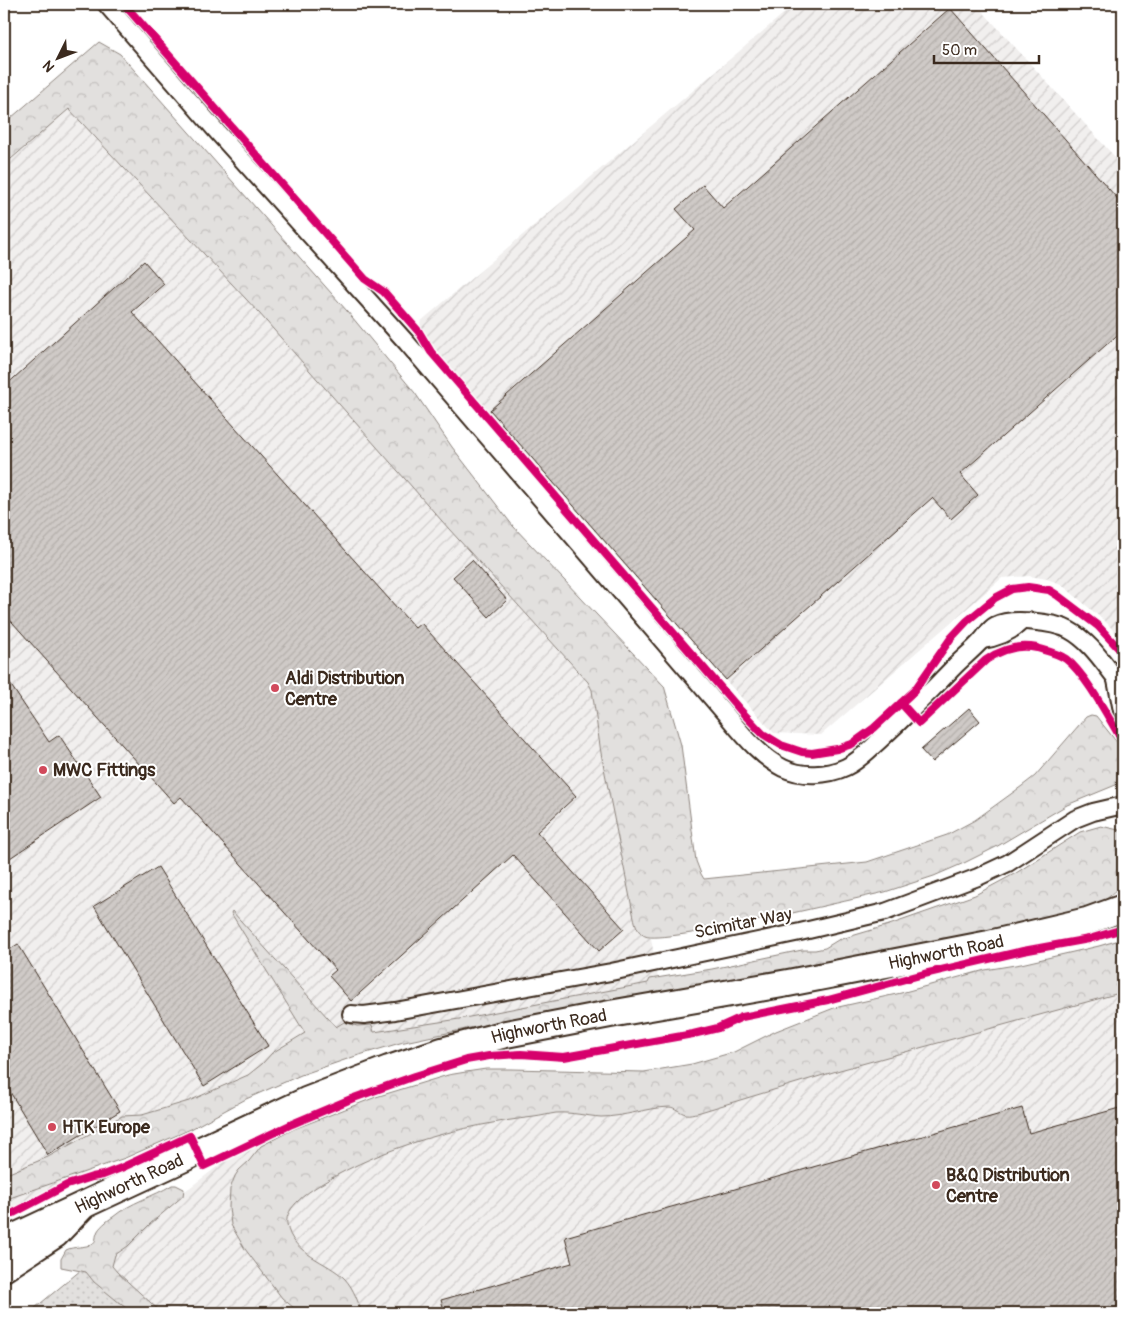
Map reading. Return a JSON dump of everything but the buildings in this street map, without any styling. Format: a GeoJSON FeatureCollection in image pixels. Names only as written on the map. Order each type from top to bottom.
{"type":"FeatureCollection","features":[{"type":"Feature","properties":{"kind":"main road","name":"Highworth Road"},"geometry":{"type":"LineString","coordinates":[[4,1242],[306,1101],[347,1084],[442,1051],[533,1028],[788,983],[989,944],[1087,921],[1123,908]]}},
{"type":"Feature","properties":{"kind":"main road"},"geometry":{"type":"LineString","coordinates":[[4,1269],[56,1234],[85,1205]]}},
{"type":"Feature","properties":{"kind":"street"},"geometry":{"type":"LineString","coordinates":[[106,4],[231,148],[407,343],[748,740],[772,762],[785,769],[809,774],[835,771],[853,763],[893,728],[982,640],[993,639],[1013,631],[1021,622],[1050,623],[1069,630],[1086,643],[1120,684],[1123,716]]}},
{"type":"Feature","properties":{"kind":"street","name":"Scimitar Way"},"geometry":{"type":"LineString","coordinates":[[351,1014],[364,1015],[396,1011],[611,972],[800,932],[884,912],[978,878],[1008,863],[1076,819],[1093,812],[1123,805]]}},
{"type":"Feature","properties":{"kind":"shaded area"},"geometry":{"type":"Polygon","coordinates":[[[795,4],[976,4],[1123,166],[1123,643],[1108,624],[1061,584],[1029,576],[1002,578],[821,735],[774,733],[435,350],[421,329],[420,322],[795,4]]]}},
{"type":"Feature","properties":{"kind":"shaded area"},"geometry":{"type":"Polygon","coordinates":[[[69,108],[259,313],[449,529],[588,682],[592,690],[601,753],[633,913],[644,936],[651,938],[660,990],[357,1050],[234,1096],[17,1209],[4,1213],[4,165],[69,108]]]}},
{"type":"Feature","properties":{"kind":"shaded area"},"geometry":{"type":"Polygon","coordinates":[[[1123,938],[1123,1313],[142,1313],[92,1262],[226,1160],[276,1135],[376,1097],[477,1070],[509,1070],[653,1079],[1123,938]]]}},
{"type":"Feature","properties":{"kind":"green space"},"geometry":{"type":"Polygon","coordinates":[[[99,42],[120,54],[347,311],[415,393],[452,447],[513,526],[664,686],[681,745],[696,861],[704,879],[867,862],[947,835],[975,820],[1035,776],[1086,717],[1091,715],[1096,716],[1123,750],[1123,782],[1067,805],[996,847],[964,863],[934,876],[885,892],[686,934],[659,937],[642,934],[636,926],[633,913],[601,753],[592,690],[588,682],[449,529],[259,313],[69,109],[4,165],[4,124],[99,42]]]}},
{"type":"Feature","properties":{"kind":"green space"},"geometry":{"type":"Polygon","coordinates":[[[1101,826],[1123,831],[1123,885],[1104,901],[1089,907],[926,948],[645,995],[494,1023],[400,1043],[301,1075],[246,1099],[191,1129],[125,1158],[4,1200],[4,1165],[9,1173],[48,1157],[122,1116],[142,1115],[189,1101],[248,1075],[272,1053],[305,1033],[231,913],[232,911],[336,1027],[344,1022],[357,1026],[372,1025],[374,1032],[459,1019],[648,983],[650,979],[712,969],[802,950],[825,948],[838,940],[889,925],[975,895],[1016,873],[1080,832],[1101,826]]]}},
{"type":"Feature","properties":{"kind":"green space"},"geometry":{"type":"Polygon","coordinates":[[[1123,939],[1123,992],[840,1070],[697,1113],[686,1114],[669,1107],[610,1117],[556,1113],[479,1125],[398,1148],[347,1170],[318,1186],[299,1200],[290,1211],[287,1224],[290,1235],[303,1250],[345,1279],[353,1291],[362,1313],[300,1313],[282,1298],[245,1249],[231,1225],[230,1189],[239,1170],[261,1146],[294,1129],[376,1097],[448,1075],[486,1069],[644,1072],[692,1064],[734,1052],[776,1031],[834,1008],[901,993],[985,970],[1021,964],[1123,939]]]}},
{"type":"Feature","properties":{"kind":"green space"},"geometry":{"type":"Polygon","coordinates":[[[172,1185],[184,1189],[183,1196],[128,1246],[115,1255],[112,1266],[162,1313],[132,1313],[94,1282],[86,1272],[61,1267],[61,1259],[66,1250],[94,1243],[99,1229],[109,1220],[127,1207],[172,1185]]]}},
{"type":"Feature","properties":{"kind":"green space"},"geometry":{"type":"Polygon","coordinates":[[[81,1270],[86,1272],[132,1313],[29,1313],[81,1270]]]}},
{"type":"Feature","properties":{"kind":"cycle path"},"geometry":{"type":"LineString","coordinates":[[124,4],[365,279],[384,292],[419,332],[431,352],[741,711],[763,734],[781,745],[802,752],[812,753],[837,749],[852,744],[874,728],[914,691],[951,638],[967,621],[995,598],[1012,589],[1028,587],[1049,590],[1098,626],[1123,653]]}},
{"type":"Feature","properties":{"kind":"cycle path"},"geometry":{"type":"LineString","coordinates":[[901,703],[919,723],[992,656],[1004,650],[1017,647],[1037,648],[1060,655],[1074,666],[1097,698],[1123,742]]}},
{"type":"Feature","properties":{"kind":"cycle path"},"geometry":{"type":"LineString","coordinates":[[4,1218],[67,1185],[121,1168],[190,1136],[204,1166],[292,1124],[351,1099],[466,1060],[521,1054],[564,1057],[693,1034],[718,1028],[742,1017],[828,1000],[924,974],[1023,951],[1089,939],[1123,929]]}},
{"type":"Feature","properties":{"kind":"place","name":"Aldi Distribution Centre"},"geometry":{"type":"Point","coordinates":[275,688]}},
{"type":"Feature","properties":{"kind":"place","name":"MWC Fittings"},"geometry":{"type":"Point","coordinates":[43,770]}},
{"type":"Feature","properties":{"kind":"place","name":"HTK Europe"},"geometry":{"type":"Point","coordinates":[52,1127]}},
{"type":"Feature","properties":{"kind":"place","name":"B&Q Distribution Centre"},"geometry":{"type":"Point","coordinates":[936,1185]}}]}
